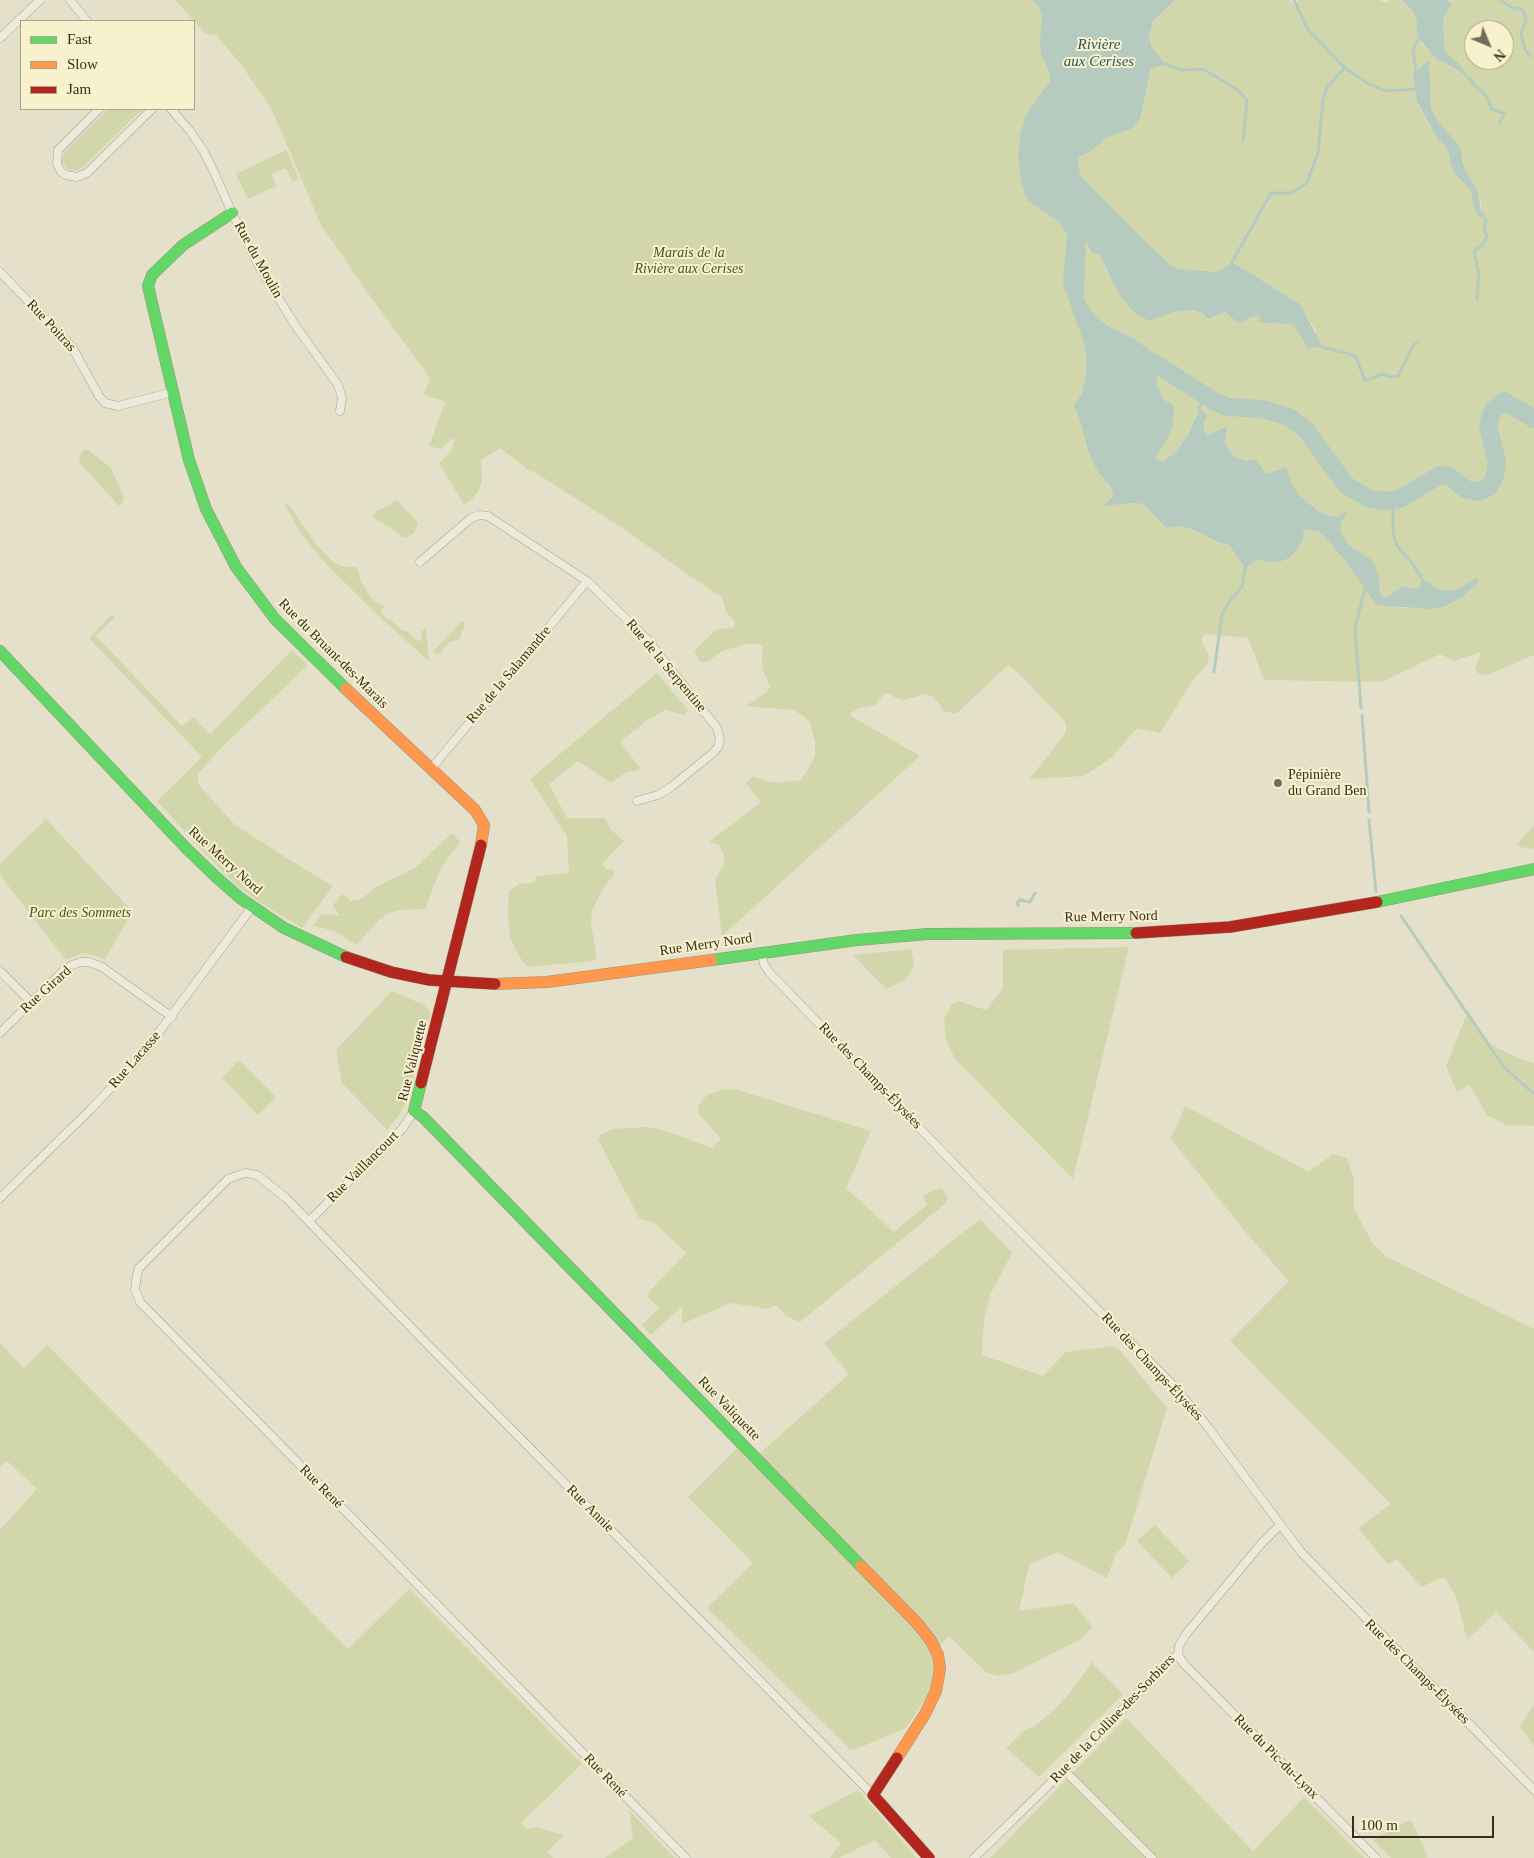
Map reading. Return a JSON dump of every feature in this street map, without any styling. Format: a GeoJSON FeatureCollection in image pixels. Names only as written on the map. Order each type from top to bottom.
{"type":"FeatureCollection","features":[{"type":"Feature","properties":{"kind":"street"},"geometry":{"type":"LineString","coordinates":[[0,38],[40,0]]}},
{"type":"Feature","properties":{"kind":"street"},"geometry":{"type":"LineString","coordinates":[[70,0],[87,20]]}},
{"type":"Feature","properties":{"kind":"street"},"geometry":{"type":"LineString","coordinates":[[98,110],[58,150],[57,164],[61,172],[66,175],[77,177],[84,175],[151,110]]}},
{"type":"Feature","properties":{"kind":"street","name":"Rue du Moulin"},"geometry":{"type":"LineString","coordinates":[[172,110],[203,150],[260,268],[283,306],[338,385],[342,398],[340,411]]}},
{"type":"Feature","properties":{"kind":"street","name":"Rue du Bruant-des-Marais"},"geometry":{"type":"LineString","coordinates":[[232,213],[188,241],[152,275],[149,282],[149,292],[190,460],[206,509],[227,552],[250,588],[274,619],[302,648],[479,814],[482,820],[484,831],[448,982]]}},
{"type":"Feature","properties":{"kind":"street","name":"Rue Poitras"},"geometry":{"type":"LineString","coordinates":[[0,272],[72,347],[99,396],[105,403],[118,406],[173,392]]}},
{"type":"Feature","properties":{"kind":"street","name":"Rue de la Serpentine"},"geometry":{"type":"LineString","coordinates":[[420,562],[470,519],[484,515],[493,518],[587,581],[646,639],[719,731],[720,743],[713,754],[665,792],[637,801]]}},
{"type":"Feature","properties":{"kind":"street","name":"Rue de la Salamandre"},"geometry":{"type":"LineString","coordinates":[[431,769],[587,581]]}},
{"type":"Feature","properties":{"kind":"street","name":"Rue Merry Nord"},"geometry":{"type":"LineString","coordinates":[[0,651],[192,854],[252,907],[301,938],[354,961],[410,976],[448,982],[497,984],[547,982],[857,940],[928,934],[1133,933],[1230,927],[1363,905],[1534,869]]}},
{"type":"Feature","properties":{"kind":"street","name":"Rue Lacasse"},"geometry":{"type":"LineString","coordinates":[[0,1198],[127,1072],[172,1017],[252,907]]}},
{"type":"Feature","properties":{"kind":"street","name":"Rue des Champs-Élysées"},"geometry":{"type":"LineString","coordinates":[[761,953],[766,968],[776,979],[986,1197],[1171,1383],[1207,1426],[1301,1552],[1534,1790]]}},
{"type":"Feature","properties":{"kind":"street","name":"Rue Girard"},"geometry":{"type":"LineString","coordinates":[[0,1033],[68,967],[81,962],[89,962],[102,967],[172,1017]]}},
{"type":"Feature","properties":{"kind":"street"},"geometry":{"type":"LineString","coordinates":[[0,971],[31,1002]]}},
{"type":"Feature","properties":{"kind":"street","name":"Rue Valiquette"},"geometry":{"type":"LineString","coordinates":[[448,982],[414,1111],[444,1138],[918,1624],[931,1641],[938,1655],[940,1669],[936,1691],[925,1714],[873,1795]]}},
{"type":"Feature","properties":{"kind":"street","name":"Rue Vaillancourt"},"geometry":{"type":"LineString","coordinates":[[309,1221],[402,1129],[414,1111]]}},
{"type":"Feature","properties":{"kind":"street","name":"Rue René"},"geometry":{"type":"LineString","coordinates":[[309,1221],[262,1177],[245,1173],[234,1176],[223,1184],[144,1263],[137,1275],[135,1289],[137,1296],[144,1307],[686,1858]]}},
{"type":"Feature","properties":{"kind":"street","name":"Rue Annie"},"geometry":{"type":"LineString","coordinates":[[309,1221],[431,1348],[873,1795]]}},
{"type":"Feature","properties":{"kind":"street","name":"Rue de la Colline-des-Sorbiers"},"geometry":{"type":"LineString","coordinates":[[974,1858],[1064,1770],[1172,1658],[1178,1655],[1179,1646],[1186,1634],[1261,1544],[1280,1525]]}},
{"type":"Feature","properties":{"kind":"street","name":"Rue du Pic-du-Lynx"},"geometry":{"type":"LineString","coordinates":[[1178,1655],[1184,1664],[1376,1858]]}},
{"type":"Feature","properties":{"kind":"street"},"geometry":{"type":"LineString","coordinates":[[1064,1770],[1152,1858]]}},
{"type":"Feature","properties":{"kind":"street"},"geometry":{"type":"LineString","coordinates":[[873,1795],[928,1858]]}},
{"type":"Feature","properties":{"kind":"green space","name":"Marais de la Rivière aux Cerises"},"geometry":{"type":"Polygon","coordinates":[[[175,0],[1093,0],[1077,87],[1072,194],[1086,373],[1081,395],[1074,405],[1107,484],[1112,489],[1113,495],[1102,505],[1143,504],[1166,528],[1181,526],[1194,530],[1266,562],[1303,540],[1304,529],[1319,532],[1342,557],[1365,589],[1386,606],[1402,608],[1444,607],[1477,577],[1458,589],[1448,591],[1438,589],[1422,577],[1421,588],[1402,586],[1387,598],[1383,597],[1380,593],[1380,586],[1357,550],[1349,545],[1340,531],[1342,521],[1349,510],[1338,517],[1318,511],[1298,494],[1291,482],[1286,467],[1266,474],[1255,460],[1246,461],[1235,457],[1228,449],[1225,441],[1227,427],[1208,435],[1204,430],[1198,409],[1188,435],[1176,451],[1163,462],[1155,458],[1165,444],[1163,399],[1157,386],[1157,377],[1160,373],[1174,374],[1166,362],[1133,338],[1108,326],[1088,306],[1084,298],[1085,238],[1099,254],[1109,276],[1162,315],[1193,310],[1202,313],[1210,319],[1225,312],[1249,318],[1260,316],[1260,323],[1291,324],[1299,331],[1308,348],[1316,331],[1300,304],[1232,262],[1217,272],[1181,269],[1172,266],[1080,175],[1076,158],[1086,154],[1107,137],[1140,119],[1151,69],[1164,64],[1152,47],[1149,35],[1153,21],[1175,0],[1290,0],[1294,5],[1299,0],[1379,0],[1388,3],[1389,0],[1402,0],[1413,11],[1417,21],[1417,36],[1419,40],[1436,59],[1468,77],[1458,62],[1451,58],[1445,50],[1444,15],[1451,5],[1447,0],[1534,0],[1534,655],[1487,675],[1479,674],[1475,669],[1481,652],[1454,661],[1440,654],[1382,682],[1264,680],[1248,638],[1208,634],[1202,637],[1202,643],[1209,659],[1206,666],[1193,680],[1160,733],[1137,728],[1111,758],[1084,776],[1029,779],[1063,737],[1066,726],[1064,720],[1008,665],[956,714],[943,711],[932,696],[925,694],[904,700],[887,693],[884,694],[875,705],[857,709],[851,713],[851,716],[920,756],[722,936],[715,879],[724,865],[724,855],[719,845],[709,842],[761,802],[746,783],[754,776],[765,781],[779,783],[801,780],[813,761],[815,753],[815,743],[810,722],[793,710],[746,706],[767,692],[770,687],[763,670],[763,647],[759,644],[747,644],[722,651],[707,662],[700,662],[694,651],[717,629],[732,628],[735,625],[718,593],[716,594],[628,532],[533,471],[531,472],[500,448],[481,460],[482,480],[479,490],[464,505],[439,463],[450,453],[455,439],[453,438],[441,449],[429,446],[445,402],[424,394],[430,378],[321,225],[272,110],[240,63],[216,35],[205,33],[175,0]],[[1413,73],[1418,106],[1448,151],[1451,165],[1459,178],[1470,189],[1475,210],[1481,212],[1481,202],[1475,186],[1464,167],[1463,157],[1456,142],[1437,120],[1431,108],[1430,87],[1413,73]]]}},
{"type":"Feature","properties":{"kind":"green space"},"geometry":{"type":"Polygon","coordinates":[[[107,110],[142,110],[82,168],[75,171],[67,169],[62,162],[64,152],[107,110]]]}},
{"type":"Feature","properties":{"kind":"green space"},"geometry":{"type":"Polygon","coordinates":[[[286,150],[299,179],[293,182],[286,168],[272,174],[276,186],[248,199],[236,174],[286,150]]]}},
{"type":"Feature","properties":{"kind":"green space"},"geometry":{"type":"Polygon","coordinates":[[[87,449],[111,468],[124,497],[122,504],[119,506],[80,463],[79,456],[87,449]]]}},
{"type":"Feature","properties":{"kind":"green space"},"geometry":{"type":"Polygon","coordinates":[[[398,501],[418,523],[414,533],[405,538],[373,517],[377,511],[398,501]]]}},
{"type":"Feature","properties":{"kind":"green space"},"geometry":{"type":"Polygon","coordinates":[[[283,502],[289,505],[316,544],[331,560],[336,564],[347,567],[357,567],[361,582],[370,596],[385,606],[380,612],[386,618],[391,620],[401,630],[407,631],[419,642],[422,639],[421,632],[426,628],[429,661],[384,621],[327,565],[302,535],[283,502]]]}},
{"type":"Feature","properties":{"kind":"green space"},"geometry":{"type":"Polygon","coordinates":[[[112,614],[115,617],[96,636],[182,726],[193,717],[210,734],[292,650],[308,665],[221,748],[197,775],[199,785],[235,825],[333,886],[302,928],[256,900],[234,883],[157,801],[202,757],[89,638],[112,614]]]}},
{"type":"Feature","properties":{"kind":"green space"},"geometry":{"type":"Polygon","coordinates":[[[464,621],[464,627],[459,640],[450,642],[439,654],[433,652],[464,621]]]}},
{"type":"Feature","properties":{"kind":"green space"},"geometry":{"type":"Polygon","coordinates":[[[657,673],[688,710],[684,715],[665,710],[646,721],[620,742],[641,769],[625,773],[611,783],[578,761],[549,784],[567,818],[605,818],[611,830],[624,841],[602,864],[607,870],[611,868],[614,872],[592,910],[591,923],[597,958],[592,961],[528,967],[521,959],[510,938],[509,891],[519,884],[535,882],[536,876],[569,873],[567,836],[530,779],[657,673]]]}},
{"type":"Feature","properties":{"kind":"green space","name":"Parc des Sommets"},"geometry":{"type":"Polygon","coordinates":[[[46,819],[132,911],[105,960],[94,955],[82,953],[66,960],[0,875],[0,864],[46,819]]]}},
{"type":"Feature","properties":{"kind":"green space"},"geometry":{"type":"Polygon","coordinates":[[[1534,825],[1534,849],[1520,847],[1519,842],[1534,825]]]}},
{"type":"Feature","properties":{"kind":"green space"},"geometry":{"type":"Polygon","coordinates":[[[452,833],[460,842],[441,868],[425,909],[399,910],[389,913],[381,918],[356,945],[335,931],[314,926],[321,914],[340,916],[333,905],[342,894],[351,901],[359,900],[378,886],[415,868],[452,833]]]}},
{"type":"Feature","properties":{"kind":"green space"},"geometry":{"type":"Polygon","coordinates":[[[1129,947],[1073,1179],[955,1059],[946,1039],[944,1019],[951,1005],[958,1001],[986,1010],[1002,990],[1003,950],[1129,947]]]}},
{"type":"Feature","properties":{"kind":"green space"},"geometry":{"type":"Polygon","coordinates":[[[911,949],[914,964],[909,975],[903,981],[886,989],[853,955],[911,949]]]}},
{"type":"Feature","properties":{"kind":"green space"},"geometry":{"type":"Polygon","coordinates":[[[392,991],[424,1005],[431,1013],[407,1100],[400,1114],[387,1130],[342,1083],[336,1050],[392,991]]]}},
{"type":"Feature","properties":{"kind":"green space"},"geometry":{"type":"Polygon","coordinates":[[[1468,1011],[1490,1044],[1518,1058],[1534,1063],[1534,1126],[1507,1125],[1487,1115],[1469,1085],[1457,1092],[1446,1066],[1468,1011]]]}},
{"type":"Feature","properties":{"kind":"green space"},"geometry":{"type":"Polygon","coordinates":[[[239,1060],[276,1097],[258,1115],[222,1078],[239,1060]]]}},
{"type":"Feature","properties":{"kind":"green space"},"geometry":{"type":"Polygon","coordinates":[[[735,1089],[871,1131],[846,1188],[894,1232],[927,1205],[923,1195],[940,1188],[944,1190],[948,1198],[945,1204],[800,1322],[786,1316],[777,1306],[767,1309],[731,1303],[682,1324],[682,1306],[651,1335],[642,1325],[659,1308],[648,1297],[648,1293],[686,1253],[655,1223],[639,1218],[598,1139],[602,1134],[613,1129],[648,1127],[666,1131],[712,1148],[721,1139],[698,1113],[699,1105],[707,1095],[721,1090],[735,1089]]]}},
{"type":"Feature","properties":{"kind":"green space"},"geometry":{"type":"Polygon","coordinates":[[[1185,1106],[1309,1172],[1333,1154],[1344,1157],[1347,1159],[1354,1179],[1354,1209],[1373,1244],[1387,1257],[1534,1329],[1534,1652],[1496,1612],[1467,1640],[1456,1596],[1444,1577],[1421,1587],[1397,1559],[1388,1564],[1358,1528],[1391,1504],[1230,1341],[1289,1281],[1248,1235],[1171,1139],[1185,1106]]]}},
{"type":"Feature","properties":{"kind":"green space"},"geometry":{"type":"Polygon","coordinates":[[[980,1219],[1012,1253],[991,1293],[984,1320],[982,1355],[1043,1376],[1066,1352],[1114,1346],[1119,1349],[1167,1408],[1125,1545],[1116,1553],[1107,1578],[1057,1552],[1029,1565],[1019,1611],[1073,1603],[1093,1627],[1081,1639],[1012,1674],[997,1676],[986,1672],[949,1636],[931,1655],[934,1666],[934,1680],[928,1695],[906,1728],[856,1749],[850,1749],[707,1608],[753,1563],[688,1497],[737,1448],[750,1462],[849,1374],[824,1343],[980,1219]]]}},
{"type":"Feature","properties":{"kind":"green space"},"geometry":{"type":"Polygon","coordinates":[[[0,1343],[24,1368],[47,1345],[348,1649],[409,1589],[582,1764],[521,1823],[526,1829],[535,1827],[564,1835],[547,1852],[553,1858],[0,1858],[0,1530],[37,1489],[7,1461],[0,1467],[0,1343]]]}},
{"type":"Feature","properties":{"kind":"green space"},"geometry":{"type":"Polygon","coordinates":[[[1155,1525],[1189,1561],[1172,1578],[1137,1541],[1155,1525]]]}},
{"type":"Feature","properties":{"kind":"green space"},"geometry":{"type":"Polygon","coordinates":[[[1090,1661],[1123,1694],[1039,1777],[1006,1748],[1025,1730],[1035,1726],[1055,1709],[1090,1666],[1090,1661]]]}},
{"type":"Feature","properties":{"kind":"green space"},"geometry":{"type":"Polygon","coordinates":[[[1534,1704],[1534,1746],[1520,1726],[1534,1704]]]}},
{"type":"Feature","properties":{"kind":"green space"},"geometry":{"type":"Polygon","coordinates":[[[1126,1718],[1253,1851],[1304,1797],[1364,1858],[990,1858],[1126,1718]]]}},
{"type":"Feature","properties":{"kind":"green space"},"geometry":{"type":"Polygon","coordinates":[[[858,1790],[917,1858],[891,1858],[875,1840],[839,1858],[830,1858],[841,1843],[809,1816],[858,1790]]]}},
{"type":"Feature","properties":{"kind":"green space"},"geometry":{"type":"Polygon","coordinates":[[[629,1810],[675,1858],[605,1858],[633,1838],[629,1810]]]}},
{"type":"Feature","properties":{"kind":"green space"},"geometry":{"type":"Polygon","coordinates":[[[1409,1820],[1413,1824],[1428,1857],[1391,1858],[1373,1840],[1409,1820]]]}},
{"type":"Feature","properties":{"kind":"water","name":"Rivière aux Cerises"},"geometry":{"type":"Polygon","coordinates":[[[1033,0],[1175,0],[1153,21],[1149,36],[1152,47],[1165,64],[1151,69],[1140,119],[1131,129],[1107,137],[1086,154],[1077,158],[1080,175],[1172,266],[1181,269],[1217,272],[1232,262],[1300,304],[1321,347],[1308,348],[1298,331],[1291,324],[1260,323],[1259,316],[1249,318],[1240,324],[1225,312],[1209,319],[1202,313],[1193,310],[1174,312],[1149,321],[1135,313],[1120,296],[1099,254],[1091,252],[1086,240],[1084,298],[1088,306],[1108,326],[1133,338],[1166,362],[1174,375],[1160,373],[1157,377],[1157,386],[1163,399],[1174,406],[1173,425],[1165,444],[1155,458],[1163,462],[1176,451],[1188,435],[1199,409],[1208,415],[1203,424],[1204,430],[1208,435],[1227,426],[1225,441],[1228,449],[1235,457],[1246,461],[1255,459],[1266,474],[1286,467],[1291,482],[1298,494],[1318,511],[1338,517],[1350,509],[1342,521],[1340,531],[1349,545],[1369,558],[1375,566],[1379,578],[1380,593],[1383,597],[1388,597],[1402,586],[1420,588],[1421,577],[1438,589],[1448,591],[1458,589],[1477,577],[1478,583],[1462,597],[1444,607],[1430,609],[1376,604],[1342,557],[1319,532],[1304,529],[1303,540],[1289,558],[1279,562],[1266,562],[1258,559],[1245,568],[1230,546],[1181,526],[1166,528],[1143,504],[1101,506],[1113,496],[1112,489],[1097,470],[1088,451],[1074,405],[1081,395],[1086,373],[1086,357],[1084,343],[1063,283],[1067,234],[1059,222],[1028,201],[1022,184],[1018,159],[1020,136],[1027,113],[1050,82],[1050,73],[1041,55],[1042,16],[1039,7],[1033,0]]]}},
{"type":"Feature","properties":{"kind":"water"},"geometry":{"type":"Polygon","coordinates":[[[1402,0],[1447,0],[1452,5],[1444,16],[1445,50],[1451,58],[1458,62],[1469,78],[1436,59],[1417,36],[1417,21],[1413,11],[1402,0]]]}},
{"type":"Feature","properties":{"kind":"water"},"geometry":{"type":"Polygon","coordinates":[[[1429,60],[1431,108],[1437,120],[1461,150],[1464,167],[1478,192],[1481,212],[1483,214],[1481,218],[1475,210],[1470,189],[1456,175],[1451,165],[1448,151],[1441,141],[1438,140],[1417,102],[1413,73],[1429,60]]]}},
{"type":"Feature","properties":{"kind":"waterway"},"geometry":{"type":"LineString","coordinates":[[1232,262],[1271,193],[1291,193],[1307,183],[1318,152],[1323,100],[1327,87],[1345,68],[1308,30],[1294,0]]}},
{"type":"Feature","properties":{"kind":"waterway"},"geometry":{"type":"LineString","coordinates":[[1500,0],[1514,9],[1519,8],[1524,12],[1526,20],[1521,34],[1525,49],[1530,56]]}},
{"type":"Feature","properties":{"kind":"waterway"},"geometry":{"type":"LineString","coordinates":[[1416,71],[1413,51],[1416,42],[1419,40]]}},
{"type":"Feature","properties":{"kind":"waterway"},"geometry":{"type":"LineString","coordinates":[[1165,64],[1182,70],[1203,69],[1238,90],[1247,100],[1243,141]]}},
{"type":"Feature","properties":{"kind":"waterway"},"geometry":{"type":"LineString","coordinates":[[1345,68],[1369,84],[1385,91],[1416,89]]}},
{"type":"Feature","properties":{"kind":"waterway"},"geometry":{"type":"LineString","coordinates":[[1469,78],[1488,98],[1491,109],[1504,113],[1500,123]]}},
{"type":"Feature","properties":{"kind":"waterway"},"geometry":{"type":"LineString","coordinates":[[1477,298],[1479,274],[1474,251],[1483,244],[1487,236],[1484,230],[1486,221],[1483,214]]}},
{"type":"Feature","properties":{"kind":"waterway"},"geometry":{"type":"LineString","coordinates":[[1320,345],[1321,347],[1356,357],[1365,381],[1382,374],[1391,377],[1398,376],[1413,345],[1418,342]]}},
{"type":"Feature","properties":{"kind":"waterway","name":"Rivière aux Cerises"},"geometry":{"type":"LineString","coordinates":[[1155,363],[1215,402],[1228,407],[1262,409],[1289,417],[1306,430],[1346,485],[1370,499],[1384,501],[1400,499],[1440,475],[1449,476],[1465,489],[1478,492],[1489,487],[1495,476],[1497,462],[1488,426],[1492,411],[1504,401],[1534,419]]}},
{"type":"Feature","properties":{"kind":"waterway"},"geometry":{"type":"LineString","coordinates":[[1199,409],[1204,395]]}},
{"type":"Feature","properties":{"kind":"waterway"},"geometry":{"type":"LineString","coordinates":[[1389,500],[1393,509],[1393,532],[1397,546],[1421,577]]}},
{"type":"Feature","properties":{"kind":"waterway"},"geometry":{"type":"LineString","coordinates":[[1214,672],[1222,614],[1230,600],[1242,587],[1245,568]]}},
{"type":"Feature","properties":{"kind":"waterway"},"geometry":{"type":"LineString","coordinates":[[1361,708],[1355,628],[1365,589]]}},
{"type":"Feature","properties":{"kind":"waterway"},"geometry":{"type":"LineString","coordinates":[[1362,715],[1369,812]]}},
{"type":"Feature","properties":{"kind":"waterway"},"geometry":{"type":"LineString","coordinates":[[1369,820],[1376,892]]}},
{"type":"Feature","properties":{"kind":"waterway"},"geometry":{"type":"LineString","coordinates":[[1018,906],[1017,903],[1020,900],[1030,902],[1035,893]]}},
{"type":"Feature","properties":{"kind":"waterway"},"geometry":{"type":"LineString","coordinates":[[1401,916],[1503,1066],[1534,1094]]}},
{"type":"Feature","properties":{"kind":"traffic: fast"},"geometry":{"type":"LineString","coordinates":[[232,213],[183,245],[152,275],[148,286],[189,460],[206,509],[236,567],[275,619],[346,689]]}},
{"type":"Feature","properties":{"kind":"traffic: fast"},"geometry":{"type":"LineString","coordinates":[[0,651],[186,848],[216,877],[240,898],[284,928],[346,957]]}},
{"type":"Feature","properties":{"kind":"traffic: fast"},"geometry":{"type":"LineString","coordinates":[[1377,902],[1534,869]]}},
{"type":"Feature","properties":{"kind":"traffic: fast"},"geometry":{"type":"LineString","coordinates":[[712,960],[857,940],[928,934],[1136,933]]}},
{"type":"Feature","properties":{"kind":"traffic: fast"},"geometry":{"type":"LineString","coordinates":[[421,1083],[414,1111],[423,1117],[861,1566]]}},
{"type":"Feature","properties":{"kind":"traffic: slow"},"geometry":{"type":"LineString","coordinates":[[346,689],[475,810],[484,825],[481,845]]}},
{"type":"Feature","properties":{"kind":"traffic: slow"},"geometry":{"type":"LineString","coordinates":[[495,984],[547,982],[712,960]]}},
{"type":"Feature","properties":{"kind":"traffic: slow"},"geometry":{"type":"LineString","coordinates":[[861,1566],[918,1624],[931,1641],[938,1655],[940,1669],[936,1691],[925,1714],[897,1758]]}},
{"type":"Feature","properties":{"kind":"traffic: jam"},"geometry":{"type":"LineString","coordinates":[[421,1083],[481,845]]}},
{"type":"Feature","properties":{"kind":"traffic: jam"},"geometry":{"type":"LineString","coordinates":[[1136,933],[1230,927],[1377,902]]}},
{"type":"Feature","properties":{"kind":"traffic: jam"},"geometry":{"type":"LineString","coordinates":[[346,957],[391,972],[429,980],[495,984]]}},
{"type":"Feature","properties":{"kind":"traffic: jam"},"geometry":{"type":"LineString","coordinates":[[897,1758],[873,1795],[929,1858]]}},
{"type":"Feature","properties":{"kind":"place","name":"Pépinière du Grand Ben"},"geometry":{"type":"Point","coordinates":[1278,783]}}]}
